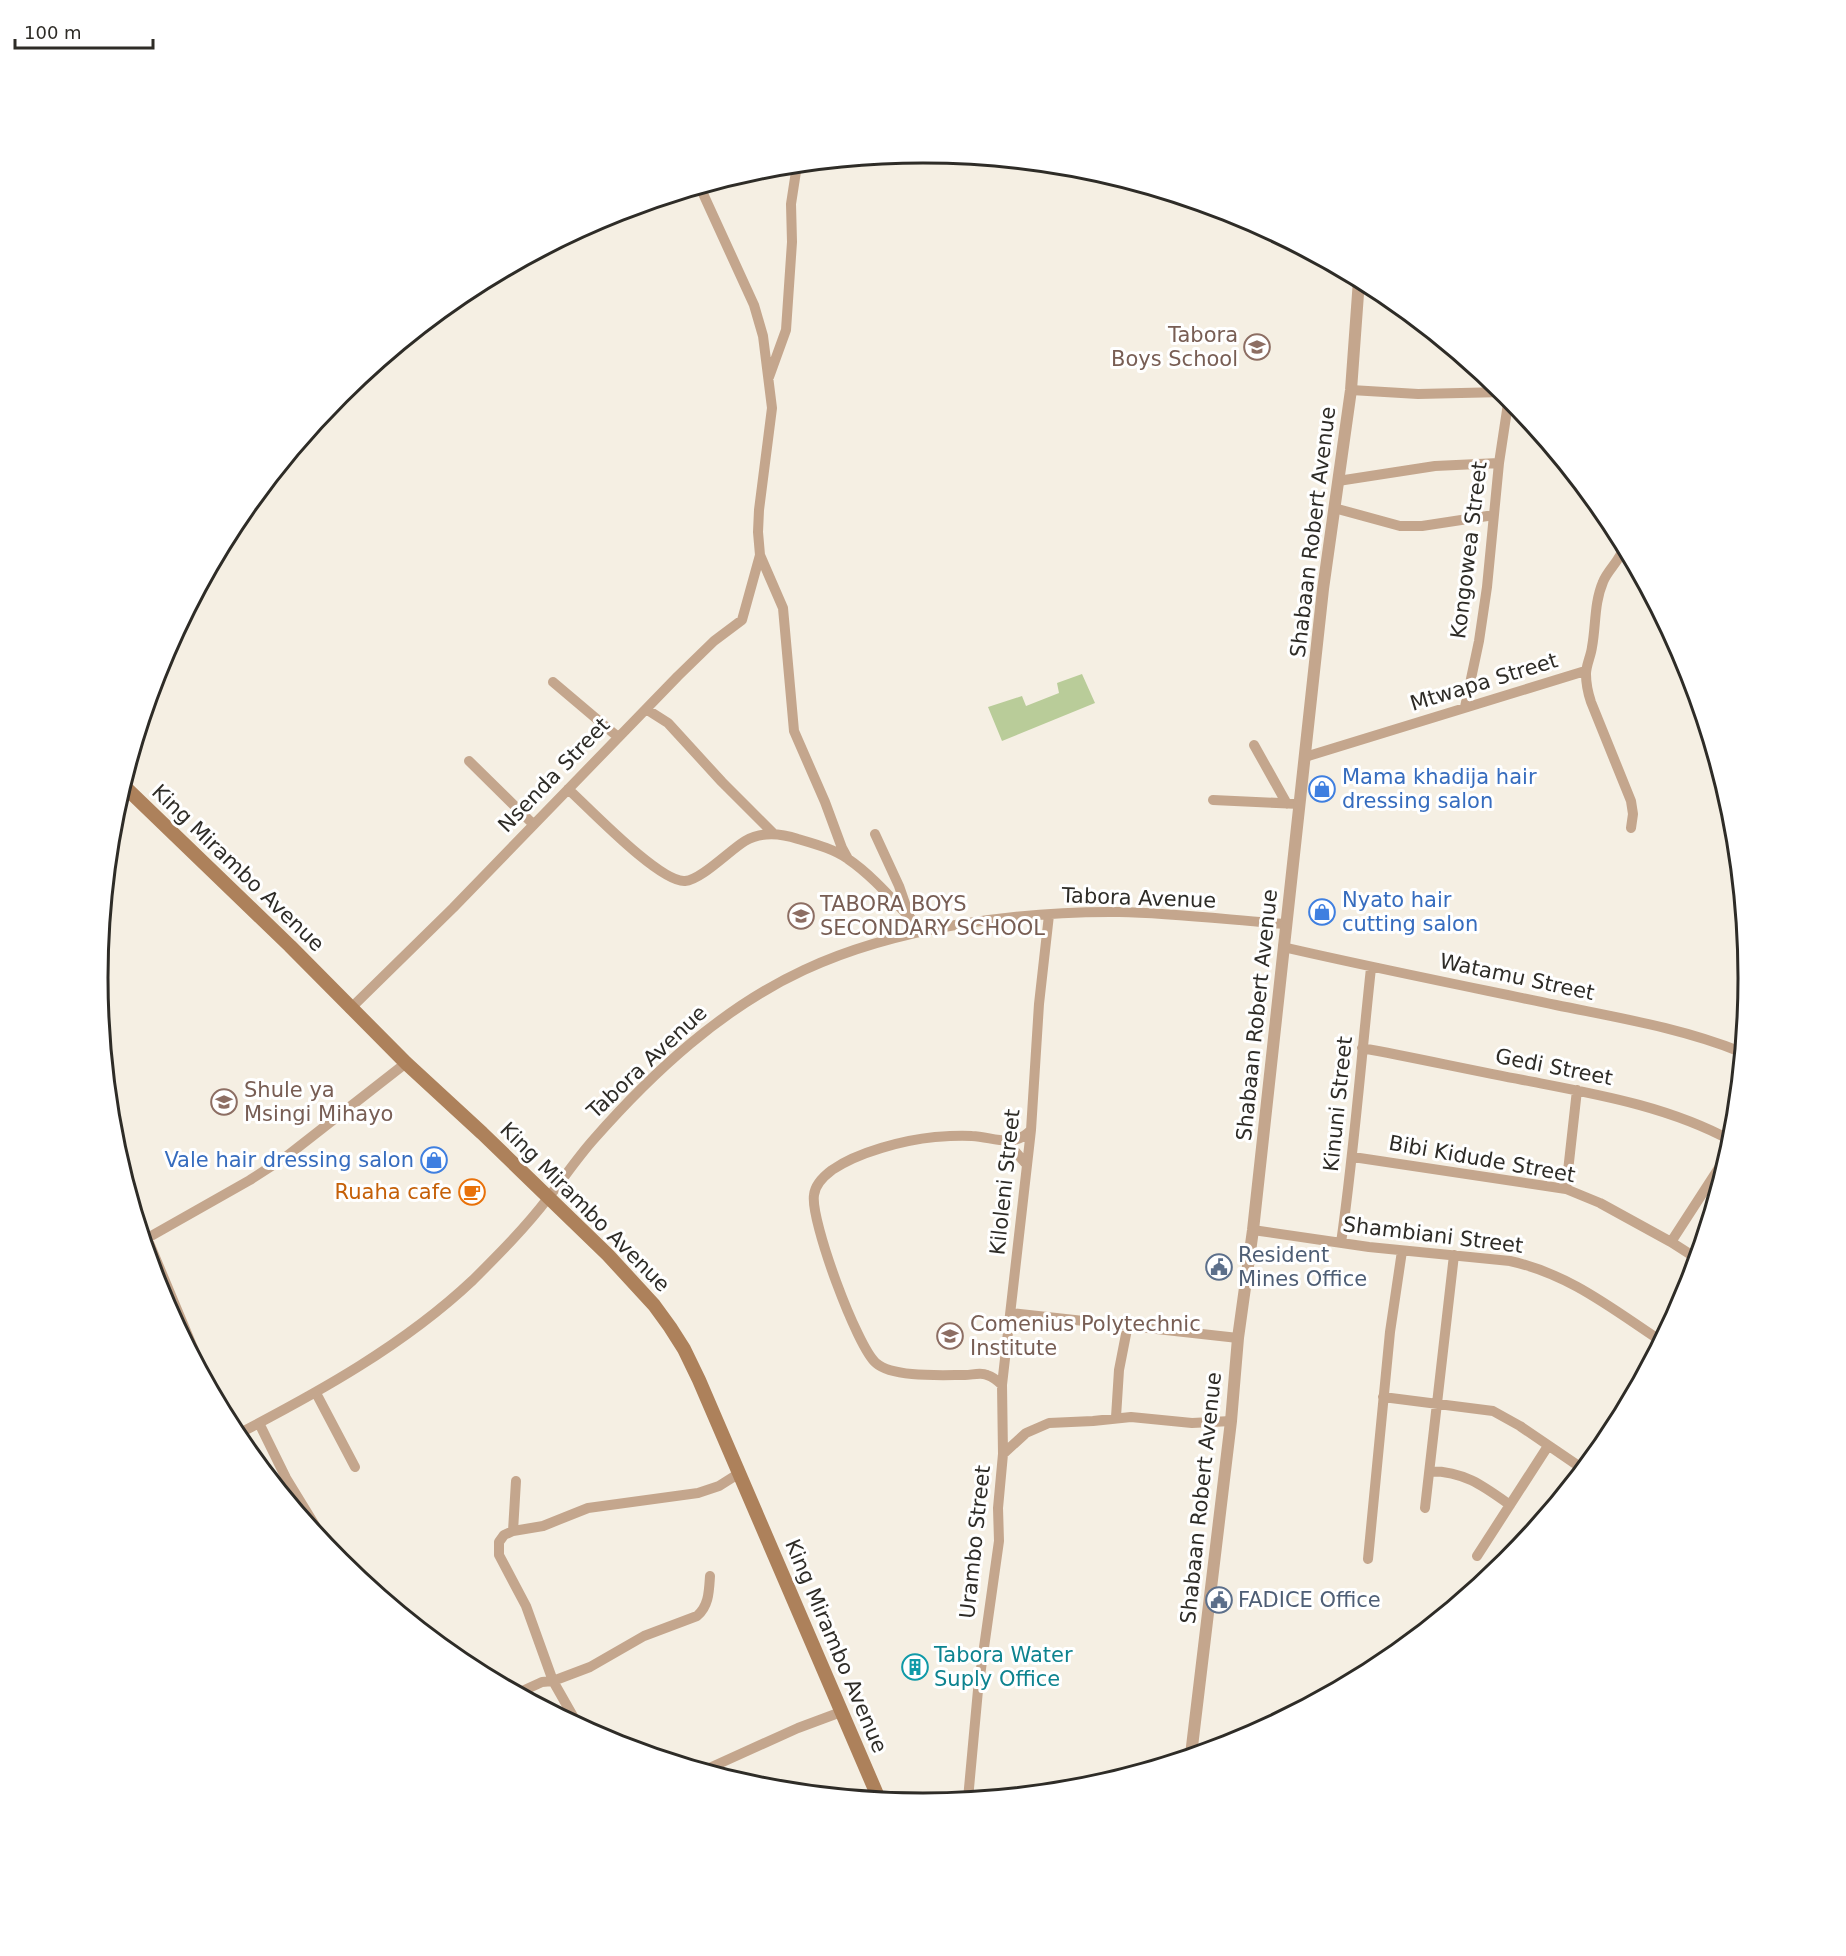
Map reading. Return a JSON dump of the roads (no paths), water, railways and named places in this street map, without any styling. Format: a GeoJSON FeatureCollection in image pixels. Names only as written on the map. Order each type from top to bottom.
{"type":"FeatureCollection","features":[{"type":"Feature","properties":{"kind":"main road","name":"King Mirambo Avenue"},"geometry":{"type":"LineString","coordinates":[[130,792],[290,946],[350,1009],[490,1140],[608,1255],[654,1305],[670,1327],[695,1371],[876,1791]]}},
{"type":"Feature","properties":{"kind":"street"},"geometry":{"type":"LineString","coordinates":[[769,378],[786,330],[792,242],[791,204],[796,174]]}},
{"type":"Feature","properties":{"kind":"street"},"geometry":{"type":"LineString","coordinates":[[703,194],[754,305],[762,336],[769,378],[771,417],[758,532],[760,555],[783,608],[794,732],[848,858],[924,932]]}},
{"type":"Feature","properties":{"kind":"street","name":"Shabaan Robert Avenue"},"geometry":{"type":"LineString","coordinates":[[1192,1747],[1253,1230],[1283,947],[1293,804],[1305,757],[1334,508],[1351,390],[1358,289]]}},
{"type":"Feature","properties":{"kind":"street"},"geometry":{"type":"LineString","coordinates":[[1351,390],[1418,394],[1489,392]]}},
{"type":"Feature","properties":{"kind":"street","name":"Kongowea Street"},"geometry":{"type":"LineString","coordinates":[[1465,707],[1479,641],[1507,410]]}},
{"type":"Feature","properties":{"kind":"street"},"geometry":{"type":"LineString","coordinates":[[1338,481],[1436,466],[1499,463]]}},
{"type":"Feature","properties":{"kind":"street"},"geometry":{"type":"LineString","coordinates":[[1334,508],[1400,526],[1422,526],[1494,515]]}},
{"type":"Feature","properties":{"kind":"street","name":"Nsenda Street"},"geometry":{"type":"LineString","coordinates":[[350,1009],[453,908],[646,709],[714,642],[742,620],[760,555]]}},
{"type":"Feature","properties":{"kind":"street"},"geometry":{"type":"LineString","coordinates":[[1586,671],[1593,646],[1596,607],[1602,584],[1620,556]]}},
{"type":"Feature","properties":{"kind":"street","name":"Mtwapa Street"},"geometry":{"type":"LineString","coordinates":[[1305,757],[1586,671],[1586,686],[1591,702],[1631,801],[1633,814],[1631,828]]}},
{"type":"Feature","properties":{"kind":"street"},"geometry":{"type":"LineString","coordinates":[[553,682],[618,737]]}},
{"type":"Feature","properties":{"kind":"street"},"geometry":{"type":"LineString","coordinates":[[646,709],[668,723],[773,833]]}},
{"type":"Feature","properties":{"kind":"street"},"geometry":{"type":"LineString","coordinates":[[1254,745],[1293,804]]}},
{"type":"Feature","properties":{"kind":"street"},"geometry":{"type":"LineString","coordinates":[[469,761],[533,824]]}},
{"type":"Feature","properties":{"kind":"street"},"geometry":{"type":"LineString","coordinates":[[568,789],[646,862],[674,879],[685,881],[695,878],[747,840],[773,833],[816,844],[848,858]]}},
{"type":"Feature","properties":{"kind":"street"},"geometry":{"type":"LineString","coordinates":[[1214,800],[1293,804]]}},
{"type":"Feature","properties":{"kind":"street"},"geometry":{"type":"LineString","coordinates":[[875,834],[899,886],[910,918]]}},
{"type":"Feature","properties":{"kind":"street","name":"Tabora Avenue"},"geometry":{"type":"LineString","coordinates":[[245,1431],[316,1392],[396,1341],[448,1302],[490,1262],[548,1198],[592,1141],[621,1109],[686,1047],[730,1013],[763,992],[820,963],[856,950],[924,932],[986,921],[1048,915],[1123,912],[1285,924]]}},
{"type":"Feature","properties":{"kind":"street","name":"Kiloleni Street"},"geometry":{"type":"LineString","coordinates":[[1003,1454],[1002,1385],[1031,1130],[1048,915]]}},
{"type":"Feature","properties":{"kind":"street","name":"Watamu Street"},"geometry":{"type":"LineString","coordinates":[[1283,947],[1371,968],[1655,1024],[1708,1038],[1734,1049]]}},
{"type":"Feature","properties":{"kind":"street","name":"Kinuni Street"},"geometry":{"type":"LineString","coordinates":[[1341,1243],[1353,1157],[1371,968]]}},
{"type":"Feature","properties":{"kind":"street","name":"Gedi Street"},"geometry":{"type":"LineString","coordinates":[[1362,1048],[1577,1090],[1641,1105],[1710,1129],[1722,1136]]}},
{"type":"Feature","properties":{"kind":"street"},"geometry":{"type":"LineString","coordinates":[[150,1236],[250,1180],[287,1156],[406,1063]]}},
{"type":"Feature","properties":{"kind":"street"},"geometry":{"type":"LineString","coordinates":[[1566,1189],[1577,1090]]}},
{"type":"Feature","properties":{"kind":"street"},"geometry":{"type":"LineString","coordinates":[[1005,1362],[983,1374],[950,1375],[897,1372],[884,1369],[875,1363],[858,1334],[831,1266],[816,1221],[813,1206],[814,1192],[820,1180],[833,1169],[871,1152],[892,1146],[933,1138],[964,1136],[1007,1142],[1025,1136],[1031,1130]]}},
{"type":"Feature","properties":{"kind":"street"},"geometry":{"type":"LineString","coordinates":[[1007,1142],[1027,1165]]}},
{"type":"Feature","properties":{"kind":"street","name":"Bibi Kidude Street"},"geometry":{"type":"LineString","coordinates":[[1353,1157],[1566,1189],[1600,1203],[1690,1254]]}},
{"type":"Feature","properties":{"kind":"street"},"geometry":{"type":"LineString","coordinates":[[1671,1242],[1713,1178]]}},
{"type":"Feature","properties":{"kind":"street","name":"Shambiani Street"},"geometry":{"type":"LineString","coordinates":[[1253,1230],[1402,1251],[1510,1261],[1560,1277],[1593,1295],[1654,1337]]}},
{"type":"Feature","properties":{"kind":"street"},"geometry":{"type":"LineString","coordinates":[[1368,1559],[1390,1332],[1402,1251]]}},
{"type":"Feature","properties":{"kind":"street"},"geometry":{"type":"LineString","coordinates":[[1425,1508],[1454,1256]]}},
{"type":"Feature","properties":{"kind":"street"},"geometry":{"type":"LineString","coordinates":[[1011,1313],[1068,1321],[1128,1324],[1239,1338]]}},
{"type":"Feature","properties":{"kind":"street"},"geometry":{"type":"LineString","coordinates":[[1116,1417],[1119,1370],[1128,1324]]}},
{"type":"Feature","properties":{"kind":"street"},"geometry":{"type":"LineString","coordinates":[[983,1374],[1002,1385]]}},
{"type":"Feature","properties":{"kind":"street"},"geometry":{"type":"LineString","coordinates":[[316,1392],[355,1467]]}},
{"type":"Feature","properties":{"kind":"street"},"geometry":{"type":"LineString","coordinates":[[1383,1397],[1493,1411],[1520,1426],[1577,1465]]}},
{"type":"Feature","properties":{"kind":"street","name":"Urambo Street"},"geometry":{"type":"LineString","coordinates":[[969,1791],[978,1690],[999,1541],[998,1508],[1003,1454],[1026,1433],[1049,1423],[1093,1421],[1116,1417],[1192,1423],[1231,1421]]}},
{"type":"Feature","properties":{"kind":"street"},"geometry":{"type":"LineString","coordinates":[[259,1424],[286,1478],[305,1509]]}},
{"type":"Feature","properties":{"kind":"street"},"geometry":{"type":"LineString","coordinates":[[1477,1556],[1548,1446]]}},
{"type":"Feature","properties":{"kind":"street"},"geometry":{"type":"LineString","coordinates":[[1430,1471],[1459,1474],[1472,1479],[1510,1505]]}},
{"type":"Feature","properties":{"kind":"street"},"geometry":{"type":"LineString","coordinates":[[571,1713],[553,1681],[526,1606],[499,1555],[499,1542],[504,1535],[513,1531],[543,1526],[588,1508],[698,1493],[719,1486],[738,1474]]}},
{"type":"Feature","properties":{"kind":"street"},"geometry":{"type":"LineString","coordinates":[[513,1531],[516,1481]]}},
{"type":"Feature","properties":{"kind":"street"},"geometry":{"type":"LineString","coordinates":[[526,1690],[590,1667],[644,1636],[697,1616],[706,1604],[710,1576]]}},
{"type":"Feature","properties":{"kind":"street"},"geometry":{"type":"LineString","coordinates":[[715,1766],[798,1728],[842,1712]]}},
{"type":"Feature","properties":{"kind":"place","name":"Tabora Boys School"},"geometry":{"type":"Point","coordinates":[1257,347]}},
{"type":"Feature","properties":{"kind":"place","name":"Mama khadija hair dressing salon"},"geometry":{"type":"Point","coordinates":[1322,789]}},
{"type":"Feature","properties":{"kind":"place","name":"Nyato hair cutting salon"},"geometry":{"type":"Point","coordinates":[1322,912]}},
{"type":"Feature","properties":{"kind":"place","name":"TABORA BOYS SECONDARY SCHOOL"},"geometry":{"type":"Point","coordinates":[801,916]}},
{"type":"Feature","properties":{"kind":"place","name":"Shule ya Msingi Mihayo"},"geometry":{"type":"Point","coordinates":[224,1102]}},
{"type":"Feature","properties":{"kind":"place","name":"Vale hair dressing salon"},"geometry":{"type":"Point","coordinates":[434,1160]}},
{"type":"Feature","properties":{"kind":"place","name":"Ruaha cafe"},"geometry":{"type":"Point","coordinates":[472,1192]}},
{"type":"Feature","properties":{"kind":"place","name":"Resident Mines Office"},"geometry":{"type":"Point","coordinates":[1219,1267]}},
{"type":"Feature","properties":{"kind":"place","name":"Comenius Polytechnic Institute"},"geometry":{"type":"Point","coordinates":[950,1336]}},
{"type":"Feature","properties":{"kind":"place","name":"FADICE Office"},"geometry":{"type":"Point","coordinates":[1219,1600]}},
{"type":"Feature","properties":{"kind":"place","name":"Tabora Water Suply Office"},"geometry":{"type":"Point","coordinates":[915,1667]}}]}
